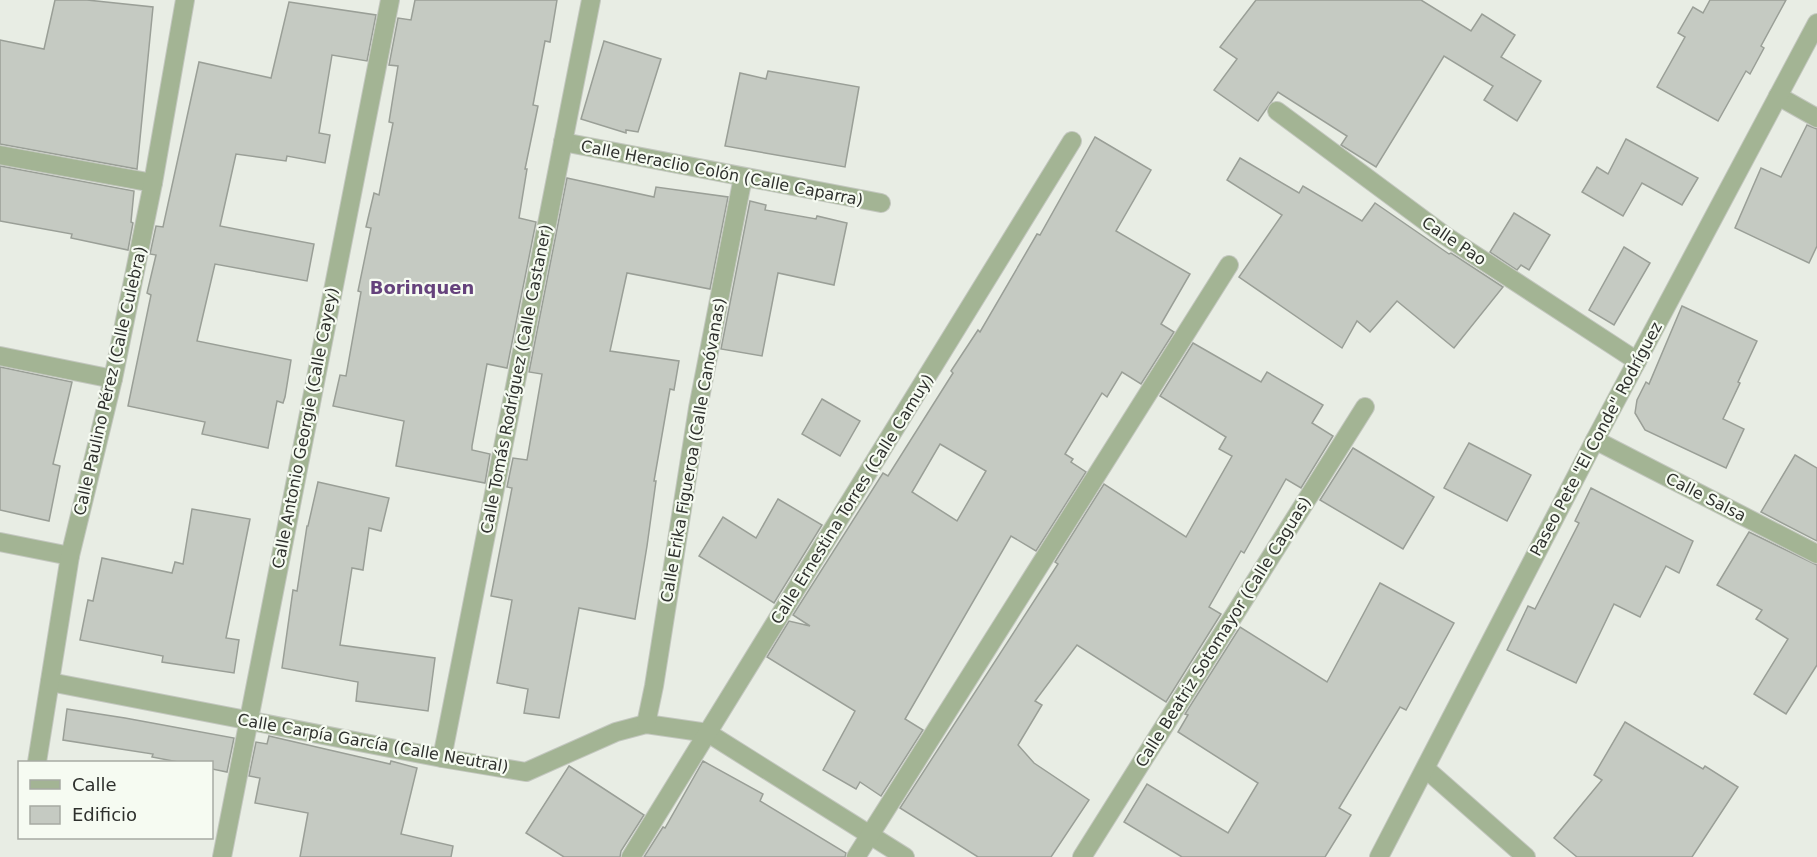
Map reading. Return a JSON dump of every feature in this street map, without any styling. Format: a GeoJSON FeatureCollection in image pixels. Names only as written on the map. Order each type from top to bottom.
{"type":"FeatureCollection","features":[{"type":"Feature","properties":{"kind":"street","name":"Calle Paulino Pérez (Calle Culebra)"},"geometry":{"type":"LineString","coordinates":[[37,761],[70,556],[113,379],[153,183],[185,0]]}},
{"type":"Feature","properties":{"kind":"street","name":"Calle Antonio Georgie (Calle Cayey)"},"geometry":{"type":"LineString","coordinates":[[222,857],[390,0]]}},
{"type":"Feature","properties":{"kind":"street","name":"Calle Tomás Rodríguez (Calle Castaner)"},"geometry":{"type":"LineString","coordinates":[[442,758],[591,0]]}},
{"type":"Feature","properties":{"kind":"street","name":"Paseo Pete \"El Conde\" Rodríguez"},"geometry":{"type":"LineString","coordinates":[[1379,857],[1595,440],[1817,23]]}},
{"type":"Feature","properties":{"kind":"street"},"geometry":{"type":"LineString","coordinates":[[1778,96],[1817,118]]}},
{"type":"Feature","properties":{"kind":"street","name":"Calle Pao"},"geometry":{"type":"LineString","coordinates":[[1277,111],[1444,235],[1637,361]]}},
{"type":"Feature","properties":{"kind":"street","name":"Calle Ernestina Torres (Calle Camuy)"},"geometry":{"type":"LineString","coordinates":[[631,857],[1072,141]]}},
{"type":"Feature","properties":{"kind":"street","name":"Calle Heraclio Colón (Calle Caparra)"},"geometry":{"type":"LineString","coordinates":[[562,142],[880,203]]}},
{"type":"Feature","properties":{"kind":"street"},"geometry":{"type":"LineString","coordinates":[[0,155],[153,183]]}},
{"type":"Feature","properties":{"kind":"street","name":"Calle Erika Figueroa (Calle Canóvanas)"},"geometry":{"type":"LineString","coordinates":[[646,724],[698,408],[743,177]]}},
{"type":"Feature","properties":{"kind":"street"},"geometry":{"type":"LineString","coordinates":[[856,857],[1229,265]]}},
{"type":"Feature","properties":{"kind":"street"},"geometry":{"type":"LineString","coordinates":[[0,356],[113,379]]}},
{"type":"Feature","properties":{"kind":"street","name":"Calle Beatriz Sotomayor (Calle Caguas)"},"geometry":{"type":"LineString","coordinates":[[1082,857],[1365,407]]}},
{"type":"Feature","properties":{"kind":"street","name":"Calle Salsa"},"geometry":{"type":"LineString","coordinates":[[1595,440],[1817,555]]}},
{"type":"Feature","properties":{"kind":"street"},"geometry":{"type":"LineString","coordinates":[[0,542],[70,556]]}},
{"type":"Feature","properties":{"kind":"street","name":"Calle Carpía García (Calle Neutral)"},"geometry":{"type":"LineString","coordinates":[[50,682],[442,758],[526,771],[616,732],[646,724],[708,733],[905,857]]}},
{"type":"Feature","properties":{"kind":"street"},"geometry":{"type":"LineString","coordinates":[[1426,769],[1526,857]]}},
{"type":"Feature","properties":{"kind":"building"},"geometry":{"type":"Polygon","coordinates":[[[55,0],[87,0],[153,7],[137,169],[0,144],[0,40],[44,49],[55,0]]]}},
{"type":"Feature","properties":{"kind":"building"},"geometry":{"type":"Polygon","coordinates":[[[415,0],[557,0],[550,42],[545,41],[533,105],[538,106],[525,169],[527,169],[519,218],[536,222],[507,368],[487,364],[472,446],[472,450],[490,454],[485,483],[396,466],[404,421],[333,406],[340,375],[346,376],[361,292],[358,291],[371,228],[366,227],[374,193],[379,195],[393,123],[389,122],[398,66],[389,65],[398,18],[411,20],[415,0]]]}},
{"type":"Feature","properties":{"kind":"building"},"geometry":{"type":"Polygon","coordinates":[[[1256,0],[1421,0],[1471,31],[1482,14],[1515,35],[1501,57],[1541,81],[1517,121],[1484,100],[1493,86],[1444,56],[1376,167],[1341,145],[1347,136],[1278,92],[1258,121],[1214,90],[1237,59],[1220,47],[1256,0]]]}},
{"type":"Feature","properties":{"kind":"building"},"geometry":{"type":"Polygon","coordinates":[[[1710,0],[1786,0],[1761,46],[1764,48],[1750,74],[1746,71],[1718,121],[1657,87],[1685,37],[1678,33],[1693,7],[1703,13],[1710,0]]]}},
{"type":"Feature","properties":{"kind":"building"},"geometry":{"type":"Polygon","coordinates":[[[289,2],[376,15],[367,61],[332,55],[319,133],[330,135],[325,163],[287,156],[286,161],[236,154],[220,226],[314,244],[307,281],[215,264],[197,341],[291,360],[285,397],[283,403],[277,401],[268,448],[202,434],[205,422],[128,406],[151,295],[147,293],[156,255],[150,254],[156,226],[163,227],[199,62],[271,78],[289,2]]]}},
{"type":"Feature","properties":{"kind":"building"},"geometry":{"type":"Polygon","coordinates":[[[604,41],[661,59],[638,132],[626,130],[626,133],[581,119],[604,41]]]}},
{"type":"Feature","properties":{"kind":"building"},"geometry":{"type":"Polygon","coordinates":[[[768,71],[859,87],[845,167],[725,146],[740,73],[766,79],[768,71]]]}},
{"type":"Feature","properties":{"kind":"building"},"geometry":{"type":"Polygon","coordinates":[[[1807,125],[1817,129],[1817,246],[1809,263],[1735,228],[1761,168],[1781,177],[1807,125]]]}},
{"type":"Feature","properties":{"kind":"building"},"geometry":{"type":"Polygon","coordinates":[[[1095,137],[1151,170],[1116,231],[1190,274],[1161,324],[1174,332],[1141,384],[1122,372],[1107,397],[1102,393],[1065,454],[1073,459],[1071,462],[1086,472],[1036,551],[1011,536],[905,719],[923,730],[881,796],[860,782],[856,789],[823,770],[855,711],[767,657],[789,621],[810,626],[793,615],[883,473],[888,476],[953,373],[951,371],[978,330],[980,332],[1037,234],[1040,235],[1095,137]],[[940,444],[912,492],[957,521],[986,471],[940,444]]]}},
{"type":"Feature","properties":{"kind":"building"},"geometry":{"type":"Polygon","coordinates":[[[1626,139],[1698,178],[1682,205],[1642,183],[1623,216],[1582,192],[1597,167],[1608,174],[1626,139]]]}},
{"type":"Feature","properties":{"kind":"building"},"geometry":{"type":"Polygon","coordinates":[[[1240,158],[1299,193],[1303,186],[1362,221],[1375,203],[1449,254],[1451,253],[1503,287],[1454,348],[1397,301],[1370,332],[1357,321],[1342,348],[1239,277],[1282,215],[1227,180],[1240,158]]]}},
{"type":"Feature","properties":{"kind":"building"},"geometry":{"type":"Polygon","coordinates":[[[0,166],[134,191],[131,222],[133,223],[128,250],[71,238],[72,234],[0,221],[0,166]]]}},
{"type":"Feature","properties":{"kind":"building"},"geometry":{"type":"Polygon","coordinates":[[[567,178],[654,197],[656,187],[728,197],[710,289],[627,273],[610,351],[679,361],[674,390],[670,389],[654,481],[656,481],[635,619],[579,608],[559,718],[524,713],[528,689],[497,683],[512,600],[491,596],[512,488],[507,487],[513,458],[527,460],[542,374],[529,372],[567,178]]]}},
{"type":"Feature","properties":{"kind":"building"},"geometry":{"type":"Polygon","coordinates":[[[750,201],[766,205],[765,210],[816,219],[817,216],[847,223],[834,285],[778,273],[762,356],[721,349],[750,201]]]}},
{"type":"Feature","properties":{"kind":"building"},"geometry":{"type":"Polygon","coordinates":[[[1514,213],[1550,235],[1529,270],[1521,265],[1517,270],[1490,252],[1514,213]]]}},
{"type":"Feature","properties":{"kind":"building"},"geometry":{"type":"Polygon","coordinates":[[[1624,247],[1650,263],[1614,325],[1589,310],[1624,247]]]}},
{"type":"Feature","properties":{"kind":"building"},"geometry":{"type":"Polygon","coordinates":[[[1682,306],[1757,341],[1723,419],[1744,429],[1726,468],[1645,430],[1635,413],[1637,400],[1646,382],[1649,384],[1682,306]]]}},
{"type":"Feature","properties":{"kind":"building"},"geometry":{"type":"Polygon","coordinates":[[[1193,343],[1261,382],[1267,372],[1323,405],[1312,423],[1333,436],[1301,488],[1286,479],[1244,553],[1241,551],[1209,607],[1221,614],[1166,702],[1077,645],[1035,701],[1042,705],[1018,745],[1034,763],[1089,800],[1051,857],[978,857],[900,808],[1058,564],[1055,562],[1104,484],[1186,537],[1232,456],[1219,449],[1226,437],[1160,396],[1193,343]]]}},
{"type":"Feature","properties":{"kind":"building"},"geometry":{"type":"Polygon","coordinates":[[[0,367],[72,382],[53,464],[60,466],[49,521],[0,510],[0,367]]]}},
{"type":"Feature","properties":{"kind":"building"},"geometry":{"type":"Polygon","coordinates":[[[822,399],[860,421],[840,456],[802,434],[822,399]]]}},
{"type":"Feature","properties":{"kind":"building"},"geometry":{"type":"Polygon","coordinates":[[[1469,443],[1531,475],[1507,521],[1444,488],[1469,443]]]}},
{"type":"Feature","properties":{"kind":"building"},"geometry":{"type":"Polygon","coordinates":[[[1353,448],[1434,497],[1403,549],[1320,500],[1353,448]]]}},
{"type":"Feature","properties":{"kind":"building"},"geometry":{"type":"Polygon","coordinates":[[[1795,455],[1817,468],[1817,541],[1761,512],[1795,455]]]}},
{"type":"Feature","properties":{"kind":"building"},"geometry":{"type":"Polygon","coordinates":[[[318,482],[389,498],[381,531],[369,528],[363,570],[352,568],[340,645],[435,658],[428,711],[356,701],[358,682],[282,668],[293,590],[297,591],[307,526],[318,482]]]}},
{"type":"Feature","properties":{"kind":"building"},"geometry":{"type":"Polygon","coordinates":[[[1591,488],[1693,541],[1679,573],[1666,566],[1640,617],[1614,604],[1576,683],[1507,650],[1528,606],[1535,609],[1579,523],[1575,521],[1591,488]]]}},
{"type":"Feature","properties":{"kind":"building"},"geometry":{"type":"Polygon","coordinates":[[[778,499],[822,525],[774,603],[699,556],[723,517],[756,538],[778,499]]]}},
{"type":"Feature","properties":{"kind":"building"},"geometry":{"type":"Polygon","coordinates":[[[192,509],[250,519],[226,638],[239,640],[234,673],[162,662],[163,656],[80,640],[88,600],[93,601],[102,558],[172,573],[175,562],[183,564],[192,509]]]}},
{"type":"Feature","properties":{"kind":"building"},"geometry":{"type":"Polygon","coordinates":[[[1749,532],[1817,565],[1817,665],[1786,714],[1754,694],[1788,639],[1756,619],[1762,610],[1717,585],[1749,532]]]}},
{"type":"Feature","properties":{"kind":"building"},"geometry":{"type":"Polygon","coordinates":[[[1380,583],[1454,623],[1406,710],[1400,707],[1339,808],[1351,815],[1325,857],[1182,857],[1124,822],[1147,784],[1228,833],[1258,783],[1178,732],[1188,715],[1185,714],[1240,627],[1327,682],[1380,583]]]}},
{"type":"Feature","properties":{"kind":"building"},"geometry":{"type":"Polygon","coordinates":[[[67,709],[234,738],[227,772],[213,769],[213,761],[173,761],[152,757],[153,754],[63,740],[67,709]]]}},
{"type":"Feature","properties":{"kind":"building"},"geometry":{"type":"Polygon","coordinates":[[[1625,722],[1703,769],[1705,766],[1738,787],[1692,857],[1577,857],[1554,838],[1602,780],[1594,775],[1625,722]]]}},
{"type":"Feature","properties":{"kind":"building"},"geometry":{"type":"Polygon","coordinates":[[[269,736],[417,768],[401,834],[453,846],[451,857],[300,857],[308,813],[255,803],[260,778],[249,776],[256,742],[267,744],[269,736]]]}},
{"type":"Feature","properties":{"kind":"building"},"geometry":{"type":"Polygon","coordinates":[[[703,761],[763,794],[760,801],[846,853],[845,857],[644,857],[663,827],[665,828],[703,761]]]}},
{"type":"Feature","properties":{"kind":"building"},"geometry":{"type":"Polygon","coordinates":[[[569,766],[644,815],[621,851],[620,857],[564,857],[526,833],[569,766]]]}},
{"type":"Feature","properties":{"kind":"district","name":"Borinquen"},"geometry":{"type":"Point","coordinates":[422,287]}}]}
